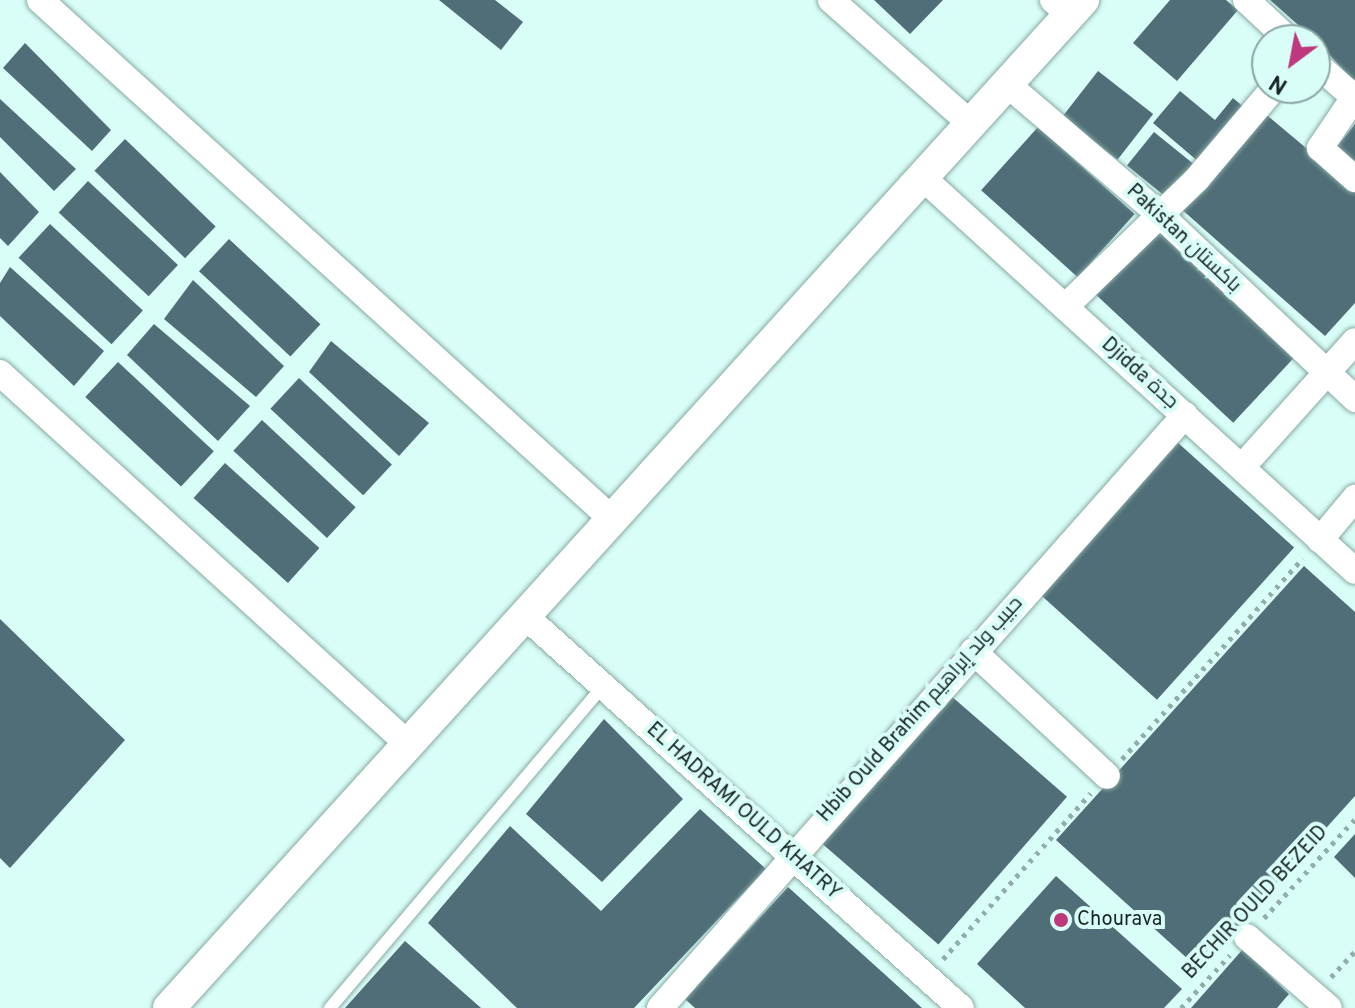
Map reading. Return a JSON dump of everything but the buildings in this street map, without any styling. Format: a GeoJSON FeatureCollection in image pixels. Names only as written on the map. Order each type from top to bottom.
{"type":"FeatureCollection","features":[{"type":"Feature","properties":{"kind":"street"},"geometry":{"type":"LineString","coordinates":[[40,0],[612,519]]}},
{"type":"Feature","properties":{"kind":"street"},"geometry":{"type":"LineString","coordinates":[[831,0],[971,124]]}},
{"type":"Feature","properties":{"kind":"street"},"geometry":{"type":"LineString","coordinates":[[1246,0],[1272,24]]}},
{"type":"Feature","properties":{"kind":"street"},"geometry":{"type":"LineString","coordinates":[[169,1008],[1007,84],[1069,5]]}},
{"type":"Feature","properties":{"kind":"street"},"geometry":{"type":"LineString","coordinates":[[1331,77],[1354,97],[1320,148],[1355,179]]}},
{"type":"Feature","properties":{"kind":"street","name":"Pakistan باكستان"},"geometry":{"type":"LineString","coordinates":[[1007,84],[1159,214],[1355,399]]}},
{"type":"Feature","properties":{"kind":"street"},"geometry":{"type":"LineString","coordinates":[[1065,307],[1197,179],[1260,104]]}},
{"type":"Feature","properties":{"kind":"street","name":"Djidda جدة"},"geometry":{"type":"LineString","coordinates":[[922,177],[1355,571]]}},
{"type":"Feature","properties":{"kind":"street"},"geometry":{"type":"LineString","coordinates":[[1242,467],[1355,341]]}},
{"type":"Feature","properties":{"kind":"street"},"geometry":{"type":"LineString","coordinates":[[0,373],[408,744]]}},
{"type":"Feature","properties":{"kind":"street","name":"Hbib Ould Brahim حبيب ولد إبراهيم"},"geometry":{"type":"LineString","coordinates":[[666,1006],[791,855],[1185,415]]}},
{"type":"Feature","properties":{"kind":"street"},"geometry":{"type":"LineString","coordinates":[[1320,540],[1355,498]]}},
{"type":"Feature","properties":{"kind":"street","name":"EL HADRAMI OULD KHATRY"},"geometry":{"type":"LineString","coordinates":[[525,616],[961,1008]]}},
{"type":"Feature","properties":{"kind":"street"},"geometry":{"type":"LineString","coordinates":[[973,651],[1107,776]]}},
{"type":"Feature","properties":{"kind":"street"},"geometry":{"type":"LineString","coordinates":[[1247,937],[1329,1008]]}},
{"type":"Feature","properties":{"kind":"lane"},"geometry":{"type":"LineString","coordinates":[[330,1008],[603,686]]}},
{"type":"Feature","properties":{"kind":"path","name":"BECHIR OULD BEZEID"},"geometry":{"type":"LineString","coordinates":[[1181,1008],[1355,819]]}},
{"type":"Feature","properties":{"kind":"place","name":"Chourava"},"geometry":{"type":"Point","coordinates":[1061,920]}}]}
